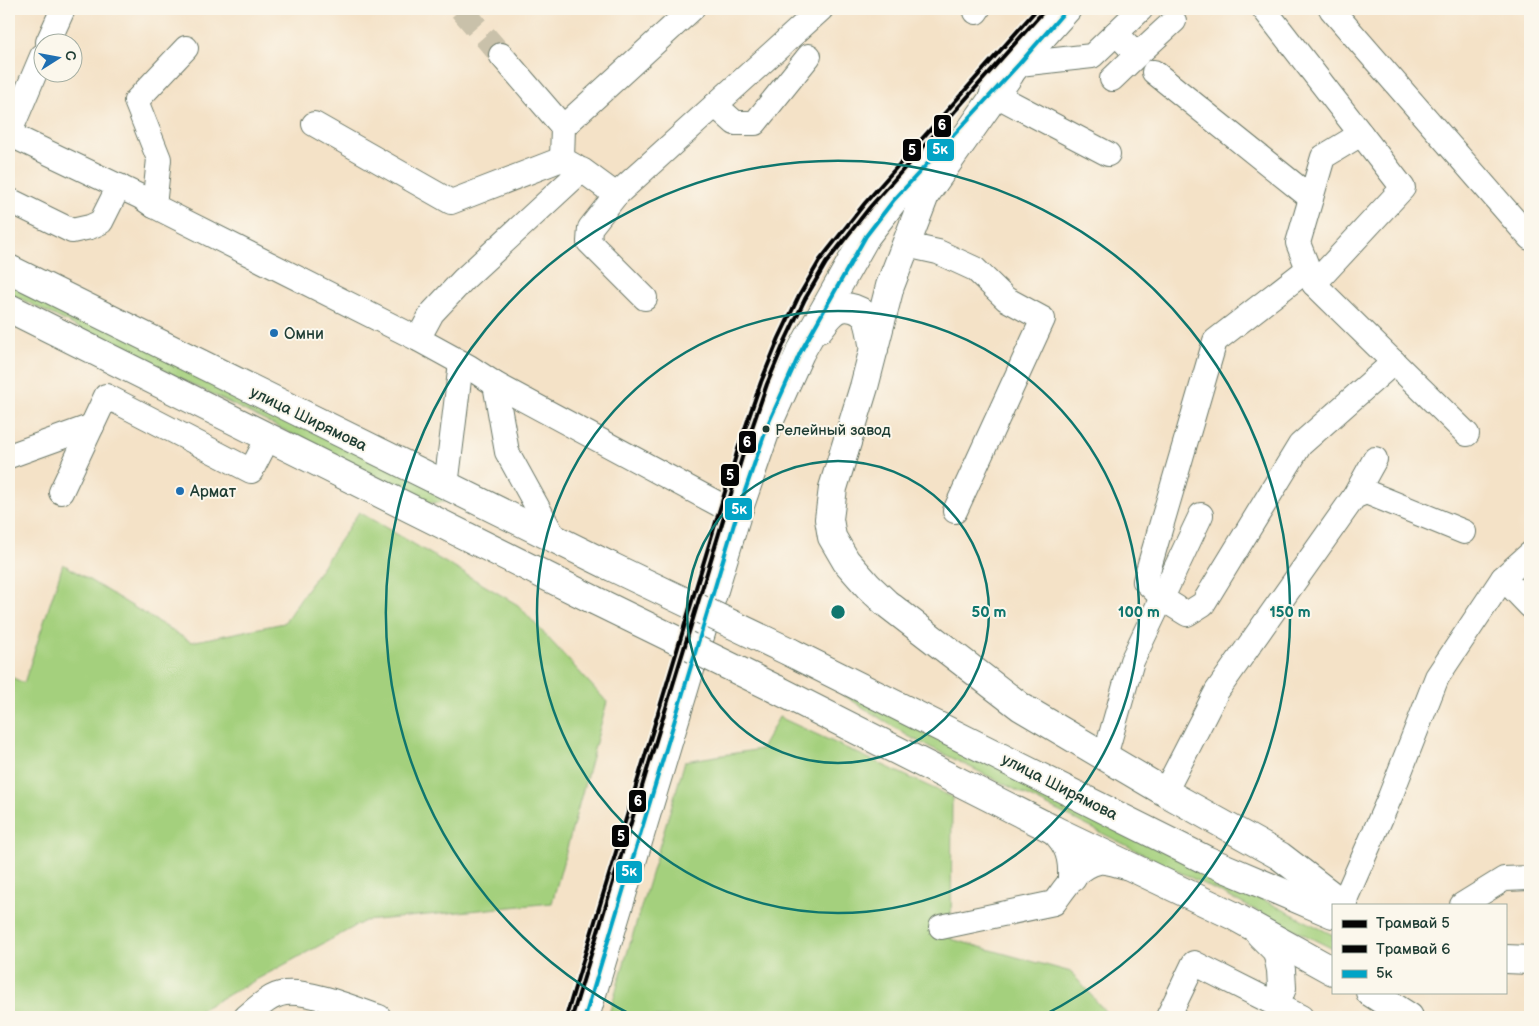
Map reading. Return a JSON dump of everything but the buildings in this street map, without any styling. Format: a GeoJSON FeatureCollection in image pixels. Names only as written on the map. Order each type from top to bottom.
{"type":"FeatureCollection","features":[{"type":"Feature","properties":{"kind":"main road"},"geometry":{"type":"LineString","coordinates":[[585,1017],[737,514],[768,424],[800,353],[866,236],[877,220],[1067,9]]}},
{"type":"Feature","properties":{"kind":"main road"},"geometry":{"type":"LineString","coordinates":[[1004,81],[924,195],[890,286],[874,350],[833,488],[829,527],[835,543],[846,561],[868,586],[908,621],[1021,707],[1165,792],[1280,856],[1335,904]]}},
{"type":"Feature","properties":{"kind":"main road","name":"улица Ширямова"},"geometry":{"type":"LineString","coordinates":[[9,269],[556,540],[790,652],[1206,860],[1332,905]]}},
{"type":"Feature","properties":{"kind":"main road"},"geometry":{"type":"LineString","coordinates":[[800,353],[835,311],[845,307],[856,309],[863,313],[868,321],[874,350]]}},
{"type":"Feature","properties":{"kind":"main road"},"geometry":{"type":"LineString","coordinates":[[9,308],[776,689],[1054,830],[1232,915],[1332,970]]}},
{"type":"Feature","properties":{"kind":"main road"},"geometry":{"type":"LineString","coordinates":[[472,539],[488,506]]}},
{"type":"Feature","properties":{"kind":"main road"},"geometry":{"type":"LineString","coordinates":[[1054,830],[1062,837],[1071,855],[1072,878]]}},
{"type":"Feature","properties":{"kind":"main road"},"geometry":{"type":"LineString","coordinates":[[1232,915],[1260,934],[1277,951],[1282,988],[1276,1004]]}},
{"type":"Feature","properties":{"kind":"main road"},"geometry":{"type":"LineString","coordinates":[[1506,959],[1530,960]]}},
{"type":"Feature","properties":{"kind":"main road"},"geometry":{"type":"LineString","coordinates":[[1373,994],[1409,1017]]}},
{"type":"Feature","properties":{"kind":"street"},"geometry":{"type":"LineString","coordinates":[[53,32],[63,9]]}},
{"type":"Feature","properties":{"kind":"street"},"geometry":{"type":"LineString","coordinates":[[563,127],[692,9]]}},
{"type":"Feature","properties":{"kind":"street"},"geometry":{"type":"LineString","coordinates":[[645,298],[589,242],[590,228],[616,195],[821,9]]}},
{"type":"Feature","properties":{"kind":"street"},"geometry":{"type":"LineString","coordinates":[[1004,81],[1092,56],[1141,9]]}},
{"type":"Feature","properties":{"kind":"street"},"geometry":{"type":"LineString","coordinates":[[1264,9],[1403,188],[1311,276],[1215,341],[1145,581],[1162,598],[1187,614],[1203,604],[1300,445],[1394,362]]}},
{"type":"Feature","properties":{"kind":"street"},"geometry":{"type":"LineString","coordinates":[[1331,9],[1530,238]]}},
{"type":"Feature","properties":{"kind":"street"},"geometry":{"type":"LineString","coordinates":[[1112,79],[1174,21]]}},
{"type":"Feature","properties":{"kind":"street"},"geometry":{"type":"LineString","coordinates":[[1116,33],[1137,55]]}},
{"type":"Feature","properties":{"kind":"street"},"geometry":{"type":"LineString","coordinates":[[154,206],[159,159],[136,101],[186,48]]}},
{"type":"Feature","properties":{"kind":"street"},"geometry":{"type":"LineString","coordinates":[[500,55],[563,127],[572,165],[616,195]]}},
{"type":"Feature","properties":{"kind":"street"},"geometry":{"type":"LineString","coordinates":[[715,105],[735,123],[755,124],[808,56]]}},
{"type":"Feature","properties":{"kind":"street"},"geometry":{"type":"LineString","coordinates":[[1154,72],[1311,198]]}},
{"type":"Feature","properties":{"kind":"street"},"geometry":{"type":"LineString","coordinates":[[32,80],[9,134],[141,197],[154,206],[418,339],[494,384],[737,514]]}},
{"type":"Feature","properties":{"kind":"street"},"geometry":{"type":"LineString","coordinates":[[1004,81],[1108,154]]}},
{"type":"Feature","properties":{"kind":"street"},"geometry":{"type":"LineString","coordinates":[[314,124],[451,202],[572,165]]}},
{"type":"Feature","properties":{"kind":"street"},"geometry":{"type":"LineString","coordinates":[[1361,134],[1323,157],[1298,243],[1311,276],[1467,434]]}},
{"type":"Feature","properties":{"kind":"street"},"geometry":{"type":"LineString","coordinates":[[418,339],[432,313],[572,165]]}},
{"type":"Feature","properties":{"kind":"street"},"geometry":{"type":"LineString","coordinates":[[9,200],[72,230],[90,227],[101,222],[119,186]]}},
{"type":"Feature","properties":{"kind":"street"},"geometry":{"type":"LineString","coordinates":[[906,244],[938,252],[975,269],[1006,299],[1044,318],[955,511]]}},
{"type":"Feature","properties":{"kind":"street"},"geometry":{"type":"LineString","coordinates":[[446,486],[461,363]]}},
{"type":"Feature","properties":{"kind":"street"},"geometry":{"type":"LineString","coordinates":[[494,384],[507,452],[556,540]]}},
{"type":"Feature","properties":{"kind":"street"},"geometry":{"type":"LineString","coordinates":[[61,492],[106,396],[251,471],[268,438]]}},
{"type":"Feature","properties":{"kind":"street"},"geometry":{"type":"LineString","coordinates":[[9,456],[92,426]]}},
{"type":"Feature","properties":{"kind":"street"},"geometry":{"type":"LineString","coordinates":[[1165,792],[1217,691],[1354,497],[1375,459]]}},
{"type":"Feature","properties":{"kind":"street"},"geometry":{"type":"LineString","coordinates":[[1354,497],[1366,492],[1464,532]]}},
{"type":"Feature","properties":{"kind":"street"},"geometry":{"type":"LineString","coordinates":[[1105,756],[1132,661],[1201,515]]}},
{"type":"Feature","properties":{"kind":"street"},"geometry":{"type":"LineString","coordinates":[[1342,904],[1390,796],[1437,677],[1503,578],[1530,554]]}},
{"type":"Feature","properties":{"kind":"street"},"geometry":{"type":"LineString","coordinates":[[1503,578],[1530,606]]}},
{"type":"Feature","properties":{"kind":"street"},"geometry":{"type":"LineString","coordinates":[[940,926],[1054,904],[1072,878],[1088,866],[1098,862],[1109,862],[1134,869]]}},
{"type":"Feature","properties":{"kind":"street"},"geometry":{"type":"LineString","coordinates":[[1464,904],[1504,879],[1530,878]]}},
{"type":"Feature","properties":{"kind":"street"},"geometry":{"type":"LineString","coordinates":[[1168,1017],[1194,963],[1301,1017]]}},
{"type":"Feature","properties":{"kind":"street"},"geometry":{"type":"LineString","coordinates":[[246,1017],[264,1002],[284,993],[305,994],[379,1017]]}},
{"type":"Feature","properties":{"kind":"green space"},"geometry":{"type":"Polygon","coordinates":[[[9,276],[436,490],[445,502],[430,503],[9,293],[9,276]]]}},
{"type":"Feature","properties":{"kind":"green space"},"geometry":{"type":"Polygon","coordinates":[[[359,512],[518,605],[607,702],[552,903],[365,921],[189,1017],[9,1017],[9,676],[24,683],[63,564],[191,642],[284,623],[359,512]]]}},
{"type":"Feature","properties":{"kind":"green space"},"geometry":{"type":"Polygon","coordinates":[[[837,691],[911,721],[1332,934],[1332,948],[908,736],[837,691]]]}},
{"type":"Feature","properties":{"kind":"green space"},"geometry":{"type":"Polygon","coordinates":[[[779,717],[952,797],[951,939],[1071,972],[1110,1017],[608,1017],[685,761],[761,749],[779,717]]]}},
{"type":"Feature","properties":{"kind":"tunnel"},"geometry":{"type":"LineString","coordinates":[[461,9],[501,55]]}},
{"type":"Feature","properties":{"kind":"tram line","name":"5"},"geometry":{"type":"LineString","coordinates":[[566,1017],[738,449],[761,382],[779,338],[799,296],[820,260],[865,203],[1037,9]]}},
{"type":"Feature","properties":{"kind":"tram line","name":"6"},"geometry":{"type":"LineString","coordinates":[[572,1017],[744,451],[767,384],[785,341],[805,299],[826,263],[870,207],[1042,13]]}},
{"type":"Feature","properties":{"kind":"transit line","name":"5к"},"geometry":{"type":"LineString","coordinates":[[585,1017],[737,514],[768,424],[800,353],[866,236],[893,201],[1067,9]]}},
{"type":"Feature","properties":{"kind":"place","name":"Омни"},"geometry":{"type":"Point","coordinates":[274,333]}},
{"type":"Feature","properties":{"kind":"place","name":"Релейный завод"},"geometry":{"type":"Point","coordinates":[766,429]}},
{"type":"Feature","properties":{"kind":"place","name":"Армат"},"geometry":{"type":"Point","coordinates":[180,491]}}]}
